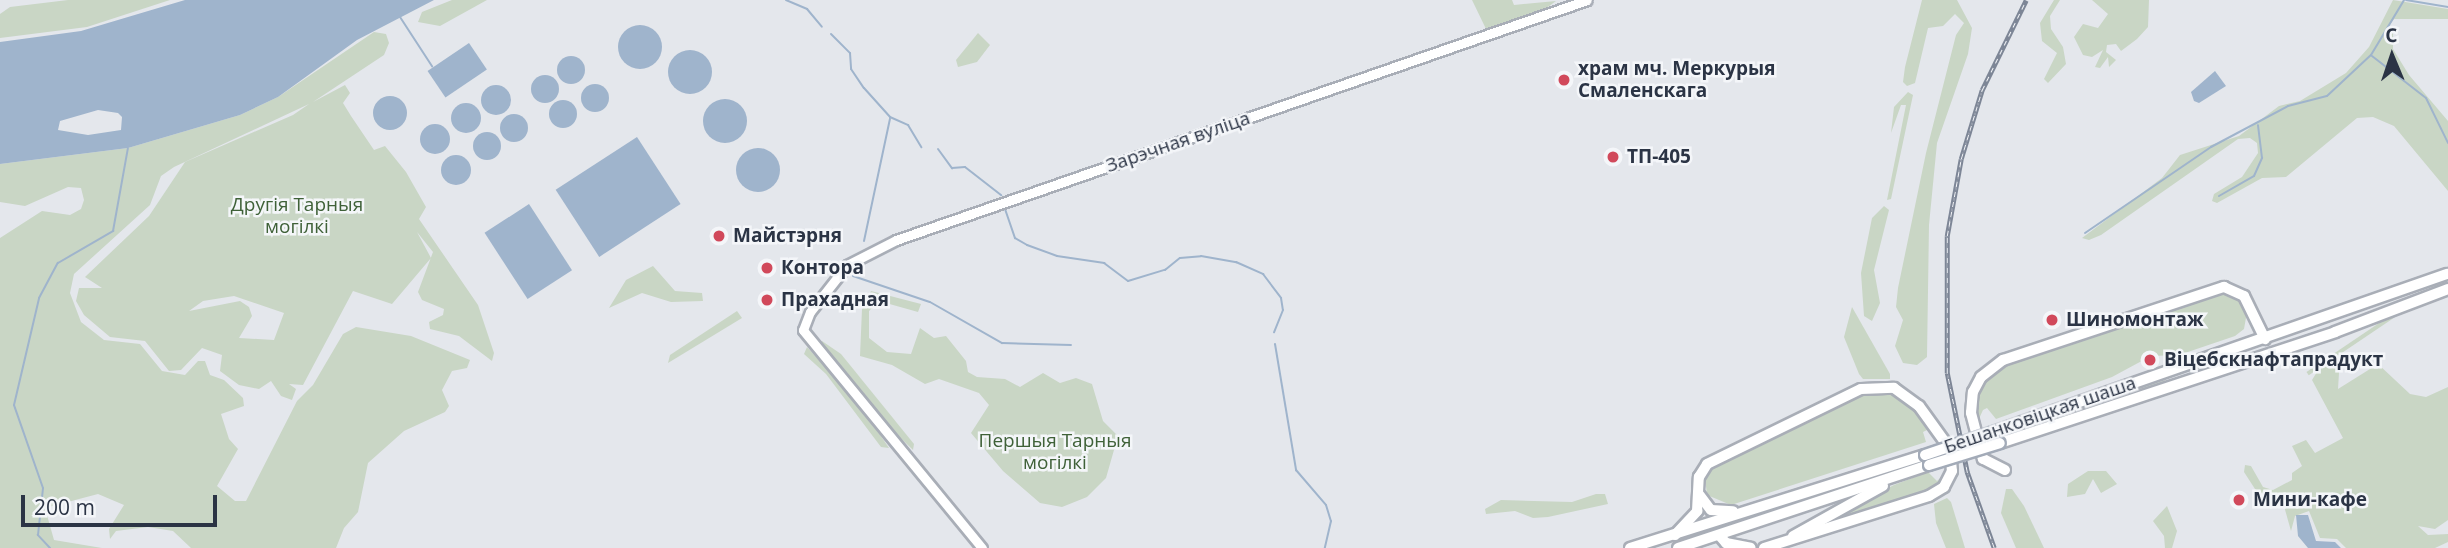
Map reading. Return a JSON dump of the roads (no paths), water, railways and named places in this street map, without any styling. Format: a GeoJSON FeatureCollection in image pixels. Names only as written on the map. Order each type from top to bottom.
{"type":"FeatureCollection","features":[{"type":"Feature","properties":{"kind":"main road","name":"Бешанковіцкая шаша"},"geometry":{"type":"LineString","coordinates":[[1678,548],[1902,475],[1927,460],[1996,431],[2448,274]]}},
{"type":"Feature","properties":{"kind":"main road"},"geometry":{"type":"LineString","coordinates":[[2005,470],[1983,459],[1971,413],[1973,392],[1981,377],[2003,360],[2224,287],[2244,296],[2265,339]]}},
{"type":"Feature","properties":{"kind":"main road","name":"Бешанковіцкая шаша"},"geometry":{"type":"LineString","coordinates":[[1630,548],[1755,508],[1927,460],[2000,443],[2335,332],[2448,289]]}},
{"type":"Feature","properties":{"kind":"main road"},"geometry":{"type":"LineString","coordinates":[[1675,535],[1693,518],[1700,472],[1707,464],[1861,389],[1883,386],[1903,392],[1919,405],[1950,449],[1950,478],[1930,496],[1815,528],[1767,547]]}},
{"type":"Feature","properties":{"kind":"main road"},"geometry":{"type":"LineString","coordinates":[[1815,528],[1902,475]]}},
{"type":"Feature","properties":{"kind":"main road"},"geometry":{"type":"LineString","coordinates":[[1698,493],[1711,510],[1755,508]]}},
{"type":"Feature","properties":{"kind":"main road"},"geometry":{"type":"LineString","coordinates":[[1719,536],[1726,543],[1751,548]]}},
{"type":"Feature","properties":{"kind":"street","name":"Зарэчная вуліца"},"geometry":{"type":"LineString","coordinates":[[982,548],[803,330],[834,278],[846,265],[883,244],[1587,0]]}},
{"type":"Feature","properties":{"kind":"water"},"geometry":{"type":"Polygon","coordinates":[[[185,0],[434,0],[357,40],[278,97],[240,115],[128,148],[0,164],[0,42],[81,31],[185,0]],[[98,110],[60,121],[58,130],[88,135],[121,130],[122,117],[118,113],[98,110]]]}},
{"type":"Feature","properties":{"kind":"water"},"geometry":{"type":"Polygon","coordinates":[[[640,25],[649,26],[656,31],[661,38],[661,56],[656,63],[649,68],[640,69],[631,68],[624,63],[619,56],[618,47],[619,38],[624,31],[631,26],[640,25]]]}},
{"type":"Feature","properties":{"kind":"water"},"geometry":{"type":"Polygon","coordinates":[[[469,43],[487,70],[445,97],[428,71],[469,43]]]}},
{"type":"Feature","properties":{"kind":"water"},"geometry":{"type":"Polygon","coordinates":[[[690,50],[699,51],[706,56],[711,63],[711,81],[706,88],[699,93],[690,94],[681,93],[674,88],[669,81],[668,72],[669,63],[674,56],[681,51],[690,50]]]}},
{"type":"Feature","properties":{"kind":"water"},"geometry":{"type":"Polygon","coordinates":[[[571,56],[581,60],[585,70],[581,80],[571,84],[561,80],[557,70],[561,60],[571,56]]]}},
{"type":"Feature","properties":{"kind":"water"},"geometry":{"type":"Polygon","coordinates":[[[2215,71],[2226,86],[2199,103],[2194,101],[2191,92],[2215,71]]]}},
{"type":"Feature","properties":{"kind":"water"},"geometry":{"type":"Polygon","coordinates":[[[545,75],[555,79],[559,89],[555,99],[545,103],[535,99],[531,89],[535,79],[545,75]]]}},
{"type":"Feature","properties":{"kind":"water"},"geometry":{"type":"Polygon","coordinates":[[[595,84],[605,88],[609,98],[605,108],[595,112],[585,108],[581,98],[585,88],[595,84]]]}},
{"type":"Feature","properties":{"kind":"water"},"geometry":{"type":"Polygon","coordinates":[[[496,85],[506,90],[511,100],[506,110],[496,115],[486,110],[481,100],[486,90],[496,85]]]}},
{"type":"Feature","properties":{"kind":"water"},"geometry":{"type":"Polygon","coordinates":[[[390,96],[402,101],[407,113],[402,125],[390,130],[378,125],[373,113],[378,101],[390,96]]]}},
{"type":"Feature","properties":{"kind":"water"},"geometry":{"type":"Polygon","coordinates":[[[725,99],[734,100],[741,105],[746,112],[746,130],[741,137],[734,142],[725,143],[716,142],[709,137],[704,130],[703,121],[704,112],[709,105],[716,100],[725,99]]]}},
{"type":"Feature","properties":{"kind":"water"},"geometry":{"type":"Polygon","coordinates":[[[563,100],[573,104],[577,114],[573,124],[563,128],[553,124],[549,114],[553,104],[563,100]]]}},
{"type":"Feature","properties":{"kind":"water"},"geometry":{"type":"Polygon","coordinates":[[[466,103],[476,108],[481,118],[476,128],[466,133],[456,128],[451,118],[456,108],[466,103]]]}},
{"type":"Feature","properties":{"kind":"water"},"geometry":{"type":"Polygon","coordinates":[[[514,114],[524,118],[528,128],[524,138],[514,142],[504,138],[500,128],[504,118],[514,114]]]}},
{"type":"Feature","properties":{"kind":"water"},"geometry":{"type":"Polygon","coordinates":[[[435,124],[445,129],[450,139],[445,149],[435,154],[425,149],[420,139],[425,129],[435,124]]]}},
{"type":"Feature","properties":{"kind":"water"},"geometry":{"type":"Polygon","coordinates":[[[487,132],[497,136],[501,146],[497,156],[487,160],[477,156],[473,146],[477,136],[487,132]]]}},
{"type":"Feature","properties":{"kind":"water"},"geometry":{"type":"Polygon","coordinates":[[[637,137],[681,204],[599,257],[556,190],[637,137]]]}},
{"type":"Feature","properties":{"kind":"water"},"geometry":{"type":"Polygon","coordinates":[[[758,148],[767,149],[774,154],[779,161],[779,179],[774,186],[767,191],[758,192],[749,191],[742,186],[737,179],[736,170],[737,161],[742,154],[749,149],[758,148]]]}},
{"type":"Feature","properties":{"kind":"water"},"geometry":{"type":"Polygon","coordinates":[[[456,155],[466,160],[471,170],[466,180],[456,185],[446,180],[441,170],[446,160],[456,155]]]}},
{"type":"Feature","properties":{"kind":"water"},"geometry":{"type":"Polygon","coordinates":[[[529,204],[572,270],[528,299],[485,233],[529,204]]]}},
{"type":"Feature","properties":{"kind":"water"},"geometry":{"type":"Polygon","coordinates":[[[2296,515],[2308,515],[2316,541],[2335,542],[2341,548],[2308,548],[2298,536],[2296,515]]]}},
{"type":"Feature","properties":{"kind":"waterway"},"geometry":{"type":"LineString","coordinates":[[786,0],[807,9],[822,27]]}},
{"type":"Feature","properties":{"kind":"waterway"},"geometry":{"type":"LineString","coordinates":[[2085,233],[2211,147],[2288,106],[2327,96],[2371,55],[2404,0]]}},
{"type":"Feature","properties":{"kind":"waterway"},"geometry":{"type":"LineString","coordinates":[[2406,0],[2448,7]]}},
{"type":"Feature","properties":{"kind":"waterway"},"geometry":{"type":"LineString","coordinates":[[400,17],[432,66]]}},
{"type":"Feature","properties":{"kind":"waterway"},"geometry":{"type":"LineString","coordinates":[[831,34],[850,53],[851,69],[864,88],[890,117],[908,125],[921,147]]}},
{"type":"Feature","properties":{"kind":"waterway"},"geometry":{"type":"LineString","coordinates":[[2372,56],[2426,98],[2448,143]]}},
{"type":"Feature","properties":{"kind":"waterway"},"geometry":{"type":"LineString","coordinates":[[864,241],[890,119]]}},
{"type":"Feature","properties":{"kind":"waterway"},"geometry":{"type":"LineString","coordinates":[[2219,196],[2254,176],[2262,158],[2258,125]]}},
{"type":"Feature","properties":{"kind":"waterway"},"geometry":{"type":"LineString","coordinates":[[50,548],[38,535],[43,488],[14,405],[39,298],[58,263],[113,231],[128,148]]}},
{"type":"Feature","properties":{"kind":"waterway"},"geometry":{"type":"LineString","coordinates":[[938,149],[952,168],[965,167],[1001,195]]}},
{"type":"Feature","properties":{"kind":"waterway"},"geometry":{"type":"LineString","coordinates":[[1005,209],[1015,238],[1057,256],[1104,263],[1128,281],[1165,270],[1180,258],[1201,256],[1236,262],[1263,274],[1281,298],[1283,310],[1274,332]]}},
{"type":"Feature","properties":{"kind":"waterway"},"geometry":{"type":"LineString","coordinates":[[853,276],[930,302],[1002,343],[1071,345]]}},
{"type":"Feature","properties":{"kind":"waterway"},"geometry":{"type":"LineString","coordinates":[[1275,344],[1296,470],[1326,505],[1331,521],[1325,548]]}},
{"type":"Feature","properties":{"kind":"railway"},"geometry":{"type":"LineString","coordinates":[[1994,548],[1967,472],[1947,373],[1947,236],[1961,159],[1982,90],[2026,0]]}},
{"type":"Feature","properties":{"kind":"place","name":"храм мч. Меркурыя Смаленскага"},"geometry":{"type":"Point","coordinates":[1564,80]}},
{"type":"Feature","properties":{"kind":"place","name":"ТП-405"},"geometry":{"type":"Point","coordinates":[1613,157]}},
{"type":"Feature","properties":{"kind":"place","name":"Майстэрня"},"geometry":{"type":"Point","coordinates":[719,236]}},
{"type":"Feature","properties":{"kind":"place","name":"Контора"},"geometry":{"type":"Point","coordinates":[767,268]}},
{"type":"Feature","properties":{"kind":"place","name":"Прахадная"},"geometry":{"type":"Point","coordinates":[767,300]}},
{"type":"Feature","properties":{"kind":"place","name":"Шиномонтаж"},"geometry":{"type":"Point","coordinates":[2052,320]}},
{"type":"Feature","properties":{"kind":"place","name":"Віцебскнафтапрадукт"},"geometry":{"type":"Point","coordinates":[2150,360]}},
{"type":"Feature","properties":{"kind":"place","name":"Мини-кафе"},"geometry":{"type":"Point","coordinates":[2239,500]}},
{"type":"Feature","properties":{"kind":"park label","name":"Другія Тарныя могілкі"},"geometry":{"type":"Point","coordinates":[297,216]}},
{"type":"Feature","properties":{"kind":"park label","name":"Першыя Тарныя могілкі"},"geometry":{"type":"Point","coordinates":[1055,452]}}]}
